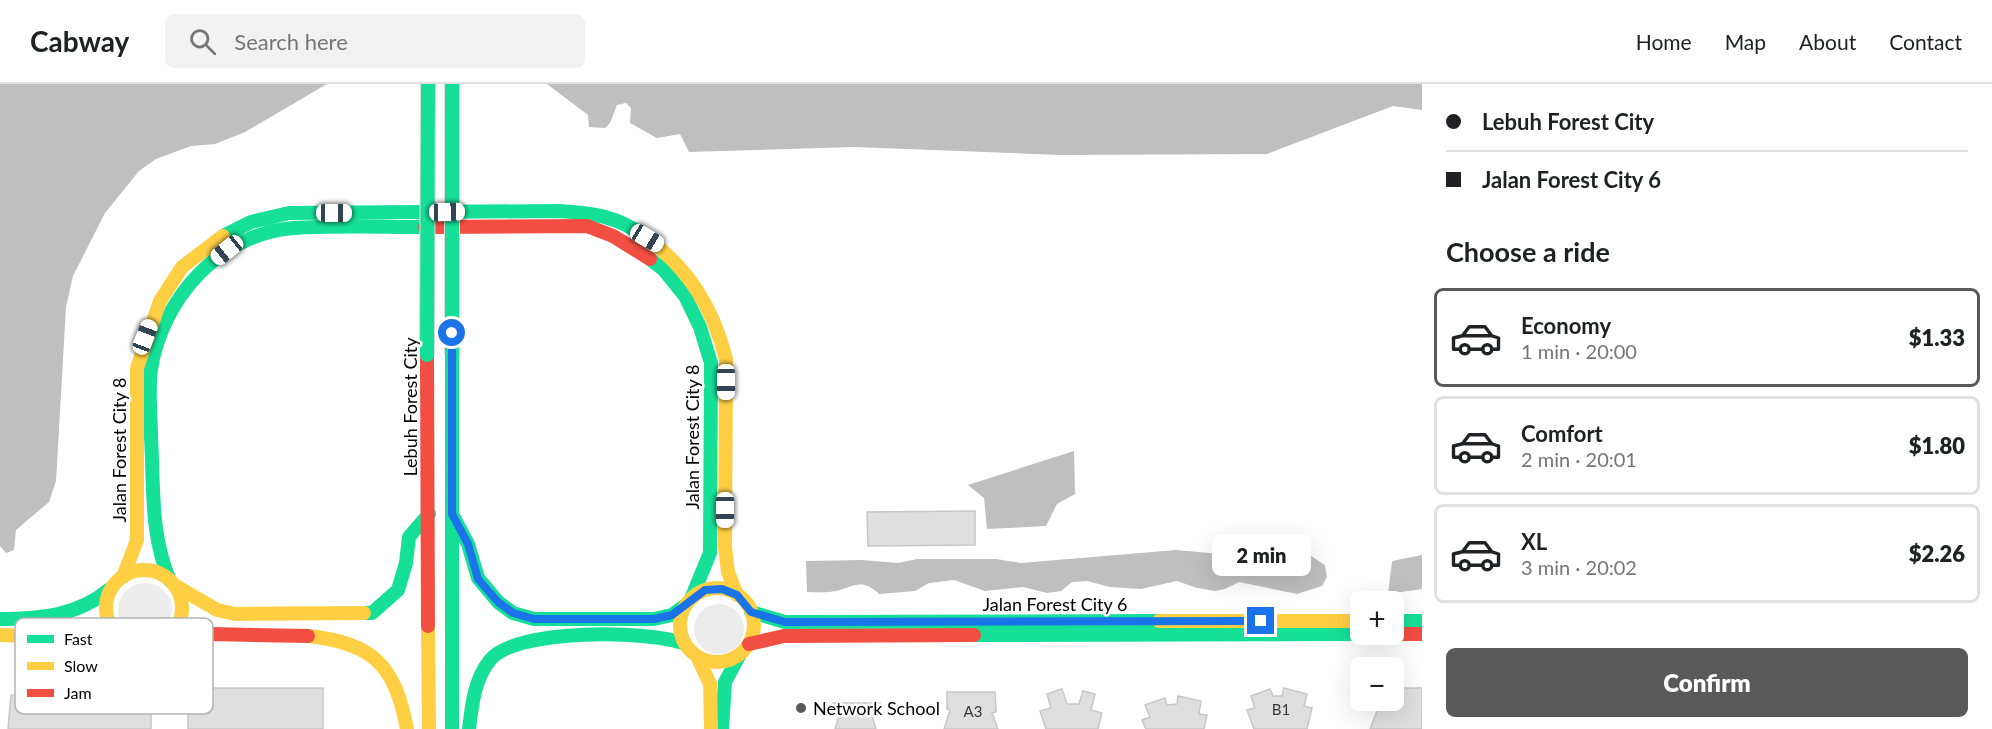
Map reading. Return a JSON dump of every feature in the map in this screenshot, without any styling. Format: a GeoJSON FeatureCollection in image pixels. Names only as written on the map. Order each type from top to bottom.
{"type":"FeatureCollection","features":[{"type":"Feature","properties":{"kind":"street","name":"Lebuh Forest City"},"geometry":{"type":"LineString","coordinates":[[428,84],[429,729]]}},
{"type":"Feature","properties":{"kind":"street"},"geometry":{"type":"LineString","coordinates":[[452,84],[452,729]]}},
{"type":"Feature","properties":{"kind":"street","name":"Jalan Forest City 8"},"geometry":{"type":"LineString","coordinates":[[123,577],[137,540],[137,368],[160,300],[182,267],[219,238],[251,222],[289,213],[559,211],[595,213],[629,228],[664,249],[691,276],[705,298],[718,329],[726,361],[725,547],[728,572],[737,595]]}},
{"type":"Feature","properties":{"kind":"street","name":"Jalan Forest City 8"},"geometry":{"type":"LineString","coordinates":[[173,584],[155,547],[151,370],[173,307],[193,277],[237,245],[256,236],[291,228],[591,227],[622,241],[655,261],[686,295],[704,334],[711,363],[710,553],[689,602]]}},
{"type":"Feature","properties":{"kind":"street"},"geometry":{"type":"LineString","coordinates":[[47,618],[66,614],[95,603],[123,577],[147,570],[217,610],[235,614],[372,613],[398,590],[410,537],[429,514]]}},
{"type":"Feature","properties":{"kind":"street"},"geometry":{"type":"LineString","coordinates":[[452,514],[468,544],[478,579],[498,602],[513,613],[534,619],[654,619],[672,615],[689,602],[714,589],[737,595],[751,612],[753,633],[745,648],[729,668],[724,682],[721,699],[722,729]]}},
{"type":"Feature","properties":{"kind":"street"},"geometry":{"type":"LineString","coordinates":[[173,584],[182,603],[180,618]]}},
{"type":"Feature","properties":{"kind":"street"},"geometry":{"type":"LineString","coordinates":[[108,618],[106,605],[111,588]]}},
{"type":"Feature","properties":{"kind":"street"},"geometry":{"type":"LineString","coordinates":[[685,644],[680,620],[689,602]]}},
{"type":"Feature","properties":{"kind":"street","name":"Jalan Forest City 6"},"geometry":{"type":"LineString","coordinates":[[751,612],[785,622],[1350,621]]}},
{"type":"Feature","properties":{"kind":"street"},"geometry":{"type":"LineString","coordinates":[[0,619],[15,619]]}},
{"type":"Feature","properties":{"kind":"street"},"geometry":{"type":"LineString","coordinates":[[1404,621],[1422,621]]}},
{"type":"Feature","properties":{"kind":"street"},"geometry":{"type":"LineString","coordinates":[[213,633],[309,634],[340,639],[365,652],[388,673],[401,697],[407,729]]}},
{"type":"Feature","properties":{"kind":"street","name":"Jalan Forest City 6"},"geometry":{"type":"LineString","coordinates":[[745,648],[784,636],[1350,634]]}},
{"type":"Feature","properties":{"kind":"street"},"geometry":{"type":"LineString","coordinates":[[1404,634],[1422,634]]}},
{"type":"Feature","properties":{"kind":"street"},"geometry":{"type":"LineString","coordinates":[[0,635],[15,636]]}},
{"type":"Feature","properties":{"kind":"street"},"geometry":{"type":"LineString","coordinates":[[469,729],[472,698],[484,665],[515,642],[536,637],[659,635],[685,644],[696,656],[710,684],[711,729]]}},
{"type":"Feature","properties":{"kind":"street"},"geometry":{"type":"LineString","coordinates":[[696,656],[720,662],[745,648]]}},
{"type":"Feature","properties":{"kind":"shaded area"},"geometry":{"type":"Polygon","coordinates":[[[0,84],[327,84],[245,132],[215,144],[191,146],[156,159],[139,171],[105,213],[73,276],[66,307],[56,481],[49,502],[16,530],[14,550],[6,553],[0,546],[0,84]]]}},
{"type":"Feature","properties":{"kind":"shaded area"},"geometry":{"type":"Polygon","coordinates":[[[547,84],[1422,84],[1422,110],[1393,106],[1267,154],[1060,155],[854,147],[689,152],[680,134],[657,138],[630,123],[631,108],[626,103],[617,105],[610,123],[605,128],[589,127],[588,115],[547,84]]]}},
{"type":"Feature","properties":{"kind":"shaded area"},"geometry":{"type":"Polygon","coordinates":[[[1074,451],[1075,494],[1057,504],[1046,526],[987,529],[984,498],[968,485],[1074,451]]]}},
{"type":"Feature","properties":{"kind":"shaded area"},"geometry":{"type":"Polygon","coordinates":[[[1251,549],[1308,554],[1325,565],[1327,577],[1322,586],[1297,594],[1239,582],[1215,591],[1177,581],[1141,589],[1110,587],[1087,581],[1072,582],[1061,591],[1047,593],[1023,587],[985,591],[954,580],[929,583],[915,591],[879,594],[863,585],[833,592],[807,592],[806,561],[862,560],[898,563],[917,559],[996,559],[1021,563],[1176,550],[1221,554],[1251,549]]]}},
{"type":"Feature","properties":{"kind":"shaded area"},"geometry":{"type":"Polygon","coordinates":[[[1422,555],[1422,589],[1388,591],[1392,561],[1422,555]]]}},
{"type":"Feature","properties":{"kind":"shaded area"},"geometry":{"type":"Polygon","coordinates":[[[145,583],[155,585],[164,591],[171,605],[170,618],[120,618],[118,610],[120,600],[126,591],[135,585],[145,583]]]}},
{"type":"Feature","properties":{"kind":"shaded area"},"geometry":{"type":"Polygon","coordinates":[[[714,604],[724,604],[737,611],[744,624],[744,634],[737,647],[724,654],[714,654],[705,650],[698,643],[694,634],[694,624],[698,615],[705,608],[714,604]]]}},
{"type":"Feature","properties":{"kind":"building"},"geometry":{"type":"Polygon","coordinates":[[[975,511],[975,545],[868,546],[867,512],[975,511]]]}},
{"type":"Feature","properties":{"kind":"building"},"geometry":{"type":"Polygon","coordinates":[[[213,688],[323,688],[323,729],[188,729],[188,714],[213,714],[213,688]]]}},
{"type":"Feature","properties":{"kind":"building"},"geometry":{"type":"Polygon","coordinates":[[[1284,688],[1307,694],[1304,706],[1312,708],[1307,729],[1254,729],[1247,710],[1255,708],[1251,696],[1270,689],[1273,696],[1282,696],[1284,688]]]}},
{"type":"Feature","properties":{"kind":"building"},"geometry":{"type":"Polygon","coordinates":[[[1404,688],[1422,688],[1422,729],[1370,729],[1377,711],[1404,711],[1404,688]]]}},
{"type":"Feature","properties":{"kind":"building"},"geometry":{"type":"Polygon","coordinates":[[[1062,689],[1067,704],[1079,704],[1083,691],[1095,694],[1091,710],[1102,713],[1098,729],[1046,729],[1040,711],[1051,708],[1047,694],[1062,689]]]}},
{"type":"Feature","properties":{"kind":"building"},"geometry":{"type":"Polygon","coordinates":[[[947,692],[995,692],[996,712],[992,713],[998,729],[944,729],[950,710],[947,709],[947,692]]]}},
{"type":"Feature","properties":{"kind":"building"},"geometry":{"type":"Polygon","coordinates":[[[11,695],[15,695],[15,714],[151,714],[151,729],[8,729],[11,695]]]}},
{"type":"Feature","properties":{"kind":"building"},"geometry":{"type":"Polygon","coordinates":[[[1178,696],[1201,701],[1199,714],[1207,715],[1204,729],[1146,729],[1142,720],[1150,717],[1145,705],[1165,698],[1167,705],[1177,704],[1178,696]]]}},
{"type":"Feature","properties":{"kind":"building"},"geometry":{"type":"Polygon","coordinates":[[[833,703],[880,703],[880,716],[872,716],[876,729],[835,729],[839,716],[833,716],[833,703]]]}},
{"type":"Feature","properties":{"kind":"traffic: fast"},"geometry":{"type":"LineString","coordinates":[[427,355],[428,84]]}},
{"type":"Feature","properties":{"kind":"traffic: fast"},"geometry":{"type":"LineString","coordinates":[[452,84],[452,355]]}},
{"type":"Feature","properties":{"kind":"traffic: fast"},"geometry":{"type":"LineString","coordinates":[[223,236],[251,222],[289,213],[559,211],[583,213],[615,220],[646,237]]}},
{"type":"Feature","properties":{"kind":"traffic: fast"},"geometry":{"type":"LineString","coordinates":[[170,581],[159,546],[154,510],[150,386],[157,343],[167,318],[181,295],[198,274],[218,257],[241,243],[266,233],[309,227],[425,227]]}},
{"type":"Feature","properties":{"kind":"traffic: fast"},"geometry":{"type":"LineString","coordinates":[[650,259],[664,270],[685,296],[700,327],[711,363],[710,553],[691,599]]}},
{"type":"Feature","properties":{"kind":"traffic: fast"},"geometry":{"type":"LineString","coordinates":[[452,355],[452,729]]}},
{"type":"Feature","properties":{"kind":"traffic: fast"},"geometry":{"type":"LineString","coordinates":[[364,613],[372,613],[398,590],[406,563],[409,537],[429,514]]}},
{"type":"Feature","properties":{"kind":"traffic: fast"},"geometry":{"type":"LineString","coordinates":[[452,514],[468,544],[478,578],[498,602],[513,613],[534,619],[654,619],[672,615],[686,605]]}},
{"type":"Feature","properties":{"kind":"traffic: fast"},"geometry":{"type":"LineString","coordinates":[[30,618],[72,610],[85,605],[110,589]]}},
{"type":"Feature","properties":{"kind":"traffic: fast"},"geometry":{"type":"LineString","coordinates":[[751,612],[785,622],[1159,621]]}},
{"type":"Feature","properties":{"kind":"traffic: fast"},"geometry":{"type":"LineString","coordinates":[[0,619],[15,618]]}},
{"type":"Feature","properties":{"kind":"traffic: fast"},"geometry":{"type":"LineString","coordinates":[[1404,621],[1422,621]]}},
{"type":"Feature","properties":{"kind":"traffic: fast"},"geometry":{"type":"LineString","coordinates":[[469,729],[480,676],[490,660],[504,650],[526,642],[554,637],[614,634],[667,639],[685,644]]}},
{"type":"Feature","properties":{"kind":"traffic: fast"},"geometry":{"type":"LineString","coordinates":[[974,635],[1350,634]]}},
{"type":"Feature","properties":{"kind":"traffic: fast"},"geometry":{"type":"LineString","coordinates":[[722,729],[725,682],[739,656]]}},
{"type":"Feature","properties":{"kind":"traffic: slow"},"geometry":{"type":"LineString","coordinates":[[123,577],[137,540],[137,368],[160,301],[182,267],[223,236]]}},
{"type":"Feature","properties":{"kind":"traffic: slow"},"geometry":{"type":"LineString","coordinates":[[646,237],[675,262],[697,291],[714,323],[726,359],[725,547],[728,572],[737,595]]}},
{"type":"Feature","properties":{"kind":"traffic: slow"},"geometry":{"type":"LineString","coordinates":[[108,618],[107,601],[117,581],[130,573],[144,570],[158,573],[171,581],[179,594],[182,608]]}},
{"type":"Feature","properties":{"kind":"traffic: slow"},"geometry":{"type":"LineString","coordinates":[[176,586],[217,610],[235,614],[364,613]]}},
{"type":"Feature","properties":{"kind":"traffic: slow"},"geometry":{"type":"LineString","coordinates":[[717,588],[731,591],[743,599],[751,611],[754,625],[751,639],[743,651],[731,659],[717,662],[703,659],[691,651],[683,639],[680,625],[683,611],[691,599],[703,591],[717,588]]}},
{"type":"Feature","properties":{"kind":"traffic: slow"},"geometry":{"type":"LineString","coordinates":[[180,618],[182,608]]}},
{"type":"Feature","properties":{"kind":"traffic: slow"},"geometry":{"type":"LineString","coordinates":[[1159,621],[1350,621]]}},
{"type":"Feature","properties":{"kind":"traffic: slow"},"geometry":{"type":"LineString","coordinates":[[428,626],[429,729]]}},
{"type":"Feature","properties":{"kind":"traffic: slow"},"geometry":{"type":"LineString","coordinates":[[0,635],[15,636]]}},
{"type":"Feature","properties":{"kind":"traffic: slow"},"geometry":{"type":"LineString","coordinates":[[308,636],[331,639],[350,645],[365,652],[378,662],[396,689],[407,729]]}},
{"type":"Feature","properties":{"kind":"traffic: slow"},"geometry":{"type":"LineString","coordinates":[[697,656],[710,684],[711,729]]}},
{"type":"Feature","properties":{"kind":"traffic: jam"},"geometry":{"type":"LineString","coordinates":[[425,227],[587,226],[613,236],[650,259]]}},
{"type":"Feature","properties":{"kind":"traffic: jam"},"geometry":{"type":"LineString","coordinates":[[427,355],[428,626]]}},
{"type":"Feature","properties":{"kind":"traffic: jam"},"geometry":{"type":"LineString","coordinates":[[213,634],[308,636]]}},
{"type":"Feature","properties":{"kind":"traffic: jam"},"geometry":{"type":"LineString","coordinates":[[1404,634],[1422,634]]}},
{"type":"Feature","properties":{"kind":"traffic: jam"},"geometry":{"type":"LineString","coordinates":[[749,644],[784,636],[974,635]]}},
{"type":"Feature","properties":{"kind":"place","name":"Network School"},"geometry":{"type":"Point","coordinates":[801,708]}},
{"type":"Feature","properties":{"kind":"route"},"geometry":{"type":"LineString","coordinates":[[452,333],[452,514],[468,544],[478,579],[498,602],[513,613],[534,619],[654,619],[672,615],[705,590],[722,589],[737,595],[751,612],[785,622],[1261,621]]}}]}
